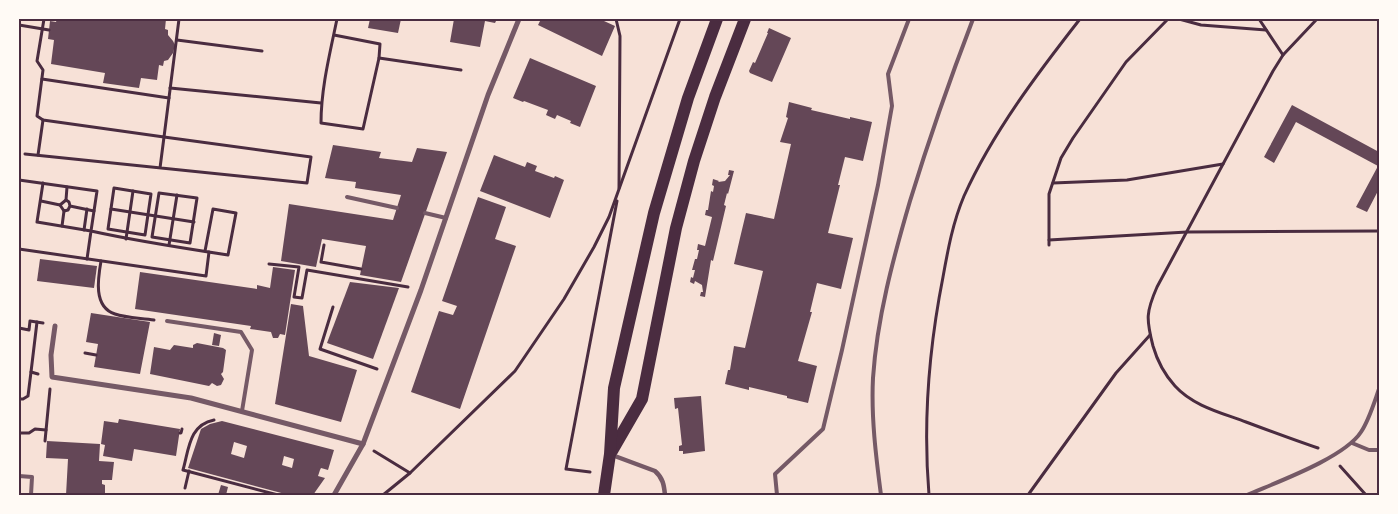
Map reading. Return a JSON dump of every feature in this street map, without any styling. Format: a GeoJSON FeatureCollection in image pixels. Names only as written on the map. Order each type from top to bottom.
{"type":"FeatureCollection","features":[{"type":"Feature","properties":{"kind":"main road"},"geometry":{"type":"LineString","coordinates":[[604,495],[610,454],[614,388],[654,214],[688,98],[718,19]]}},
{"type":"Feature","properties":{"kind":"main road"},"geometry":{"type":"LineString","coordinates":[[610,454],[642,398],[681,209],[714,97],[746,19]]}},
{"type":"Feature","properties":{"kind":"street"},"geometry":{"type":"LineString","coordinates":[[334,495],[363,444],[421,290],[488,95],[519,19]]}},
{"type":"Feature","properties":{"kind":"street"},"geometry":{"type":"LineString","coordinates":[[54,326],[51,354],[52,377],[190,398],[363,444]]}},
{"type":"Feature","properties":{"kind":"street"},"geometry":{"type":"LineString","coordinates":[[610,454],[655,471],[664,482],[665,495]]}},
{"type":"Feature","properties":{"kind":"lane"},"geometry":{"type":"LineString","coordinates":[[777,495],[775,474],[823,429],[880,176],[892,106],[888,74],[909,19]]}},
{"type":"Feature","properties":{"kind":"lane"},"geometry":{"type":"LineString","coordinates":[[881,495],[873,423],[873,378],[886,291],[902,228],[933,127],[973,19]]}},
{"type":"Feature","properties":{"kind":"lane"},"geometry":{"type":"LineString","coordinates":[[347,197],[397,208]]}},
{"type":"Feature","properties":{"kind":"lane"},"geometry":{"type":"LineString","coordinates":[[425,213],[446,218]]}},
{"type":"Feature","properties":{"kind":"lane"},"geometry":{"type":"LineString","coordinates":[[167,321],[241,332],[252,350],[242,411]]}},
{"type":"Feature","properties":{"kind":"lane"},"geometry":{"type":"LineString","coordinates":[[1247,495],[1333,456],[1352,443],[1364,428],[1379,390]]}},
{"type":"Feature","properties":{"kind":"lane"},"geometry":{"type":"LineString","coordinates":[[1352,443],[1369,450],[1379,450]]}},
{"type":"Feature","properties":{"kind":"lane"},"geometry":{"type":"LineString","coordinates":[[19,476],[32,476],[31,495]]}},
{"type":"Feature","properties":{"kind":"path"},"geometry":{"type":"LineString","coordinates":[[25,154],[307,184],[311,157],[43,120],[37,116],[43,70],[37,61],[44,19]]}},
{"type":"Feature","properties":{"kind":"path"},"geometry":{"type":"LineString","coordinates":[[160,168],[180,19]]}},
{"type":"Feature","properties":{"kind":"path"},"geometry":{"type":"LineString","coordinates":[[334,35],[380,44],[379,58],[363,129],[321,123],[321,103],[337,19]]}},
{"type":"Feature","properties":{"kind":"path"},"geometry":{"type":"LineString","coordinates":[[572,470],[566,469],[619,192],[620,36],[616,19]]}},
{"type":"Feature","properties":{"kind":"path"},"geometry":{"type":"LineString","coordinates":[[383,495],[410,473],[515,371],[564,299],[594,247],[619,192],[680,19]]}},
{"type":"Feature","properties":{"kind":"path"},"geometry":{"type":"LineString","coordinates":[[929,495],[928,410],[931,360],[938,305],[954,224],[964,198],[994,141],[1032,82],[1080,19]]}},
{"type":"Feature","properties":{"kind":"path"},"geometry":{"type":"LineString","coordinates":[[1049,245],[1049,194],[1061,158],[1126,62],[1168,19]]}},
{"type":"Feature","properties":{"kind":"path"},"geometry":{"type":"LineString","coordinates":[[1179,19],[1201,25],[1266,30]]}},
{"type":"Feature","properties":{"kind":"path"},"geometry":{"type":"LineString","coordinates":[[1259,19],[1283,55]]}},
{"type":"Feature","properties":{"kind":"path"},"geometry":{"type":"LineString","coordinates":[[1317,19],[1283,55],[1152,300],[1148,310],[1147,324],[1156,355],[1168,378],[1176,388],[1211,410],[1319,449],[1333,456],[1342,469],[1366,495]]}},
{"type":"Feature","properties":{"kind":"path"},"geometry":{"type":"LineString","coordinates":[[19,25],[49,30]]}},
{"type":"Feature","properties":{"kind":"path"},"geometry":{"type":"LineString","coordinates":[[177,40],[262,51]]}},
{"type":"Feature","properties":{"kind":"path"},"geometry":{"type":"LineString","coordinates":[[379,58],[462,70]]}},
{"type":"Feature","properties":{"kind":"path"},"geometry":{"type":"LineString","coordinates":[[42,79],[169,98]]}},
{"type":"Feature","properties":{"kind":"path"},"geometry":{"type":"LineString","coordinates":[[170,88],[321,103]]}},
{"type":"Feature","properties":{"kind":"path"},"geometry":{"type":"LineString","coordinates":[[38,155],[43,120]]}},
{"type":"Feature","properties":{"kind":"path"},"geometry":{"type":"LineString","coordinates":[[1053,183],[1127,180],[1224,164]]}},
{"type":"Feature","properties":{"kind":"path"},"geometry":{"type":"LineString","coordinates":[[19,180],[97,191],[87,259]]}},
{"type":"Feature","properties":{"kind":"path"},"geometry":{"type":"LineString","coordinates":[[19,249],[206,276],[207,251],[213,209],[236,213],[228,254],[207,251],[170,245],[126,239],[38,222],[43,183]]}},
{"type":"Feature","properties":{"kind":"path"},"geometry":{"type":"LineString","coordinates":[[40,201],[60,204],[66,200],[68,187]]}},
{"type":"Feature","properties":{"kind":"path"},"geometry":{"type":"LineString","coordinates":[[106,234],[114,188],[151,194],[144,235],[108,229]]}},
{"type":"Feature","properties":{"kind":"path"},"geometry":{"type":"LineString","coordinates":[[126,239],[133,191]]}},
{"type":"Feature","properties":{"kind":"path"},"geometry":{"type":"LineString","coordinates":[[159,193],[197,198],[190,243],[152,238],[156,216],[159,193]]}},
{"type":"Feature","properties":{"kind":"path"},"geometry":{"type":"LineString","coordinates":[[170,245],[177,195]]}},
{"type":"Feature","properties":{"kind":"path"},"geometry":{"type":"LineString","coordinates":[[66,200],[70,206]]}},
{"type":"Feature","properties":{"kind":"path"},"geometry":{"type":"LineString","coordinates":[[60,204],[64,210],[62,226]]}},
{"type":"Feature","properties":{"kind":"path"},"geometry":{"type":"LineString","coordinates":[[70,206],[94,211]]}},
{"type":"Feature","properties":{"kind":"path"},"geometry":{"type":"LineString","coordinates":[[64,210],[68,210],[70,206]]}},
{"type":"Feature","properties":{"kind":"path"},"geometry":{"type":"LineString","coordinates":[[84,230],[87,209]]}},
{"type":"Feature","properties":{"kind":"path"},"geometry":{"type":"LineString","coordinates":[[111,209],[194,222]]}},
{"type":"Feature","properties":{"kind":"path"},"geometry":{"type":"LineString","coordinates":[[1049,240],[1187,232],[1379,231]]}},
{"type":"Feature","properties":{"kind":"path"},"geometry":{"type":"LineString","coordinates":[[324,245],[321,262],[361,268]]}},
{"type":"Feature","properties":{"kind":"path"},"geometry":{"type":"LineString","coordinates":[[100,261],[97,288],[106,308],[114,314],[151,319]]}},
{"type":"Feature","properties":{"kind":"path"},"geometry":{"type":"LineString","coordinates":[[269,264],[299,268],[294,297],[302,298],[307,270],[421,290]]}},
{"type":"Feature","properties":{"kind":"path"},"geometry":{"type":"LineString","coordinates":[[333,307],[320,349],[360,363]]}},
{"type":"Feature","properties":{"kind":"path"},"geometry":{"type":"LineString","coordinates":[[19,328],[29,330],[30,321]]}},
{"type":"Feature","properties":{"kind":"path"},"geometry":{"type":"LineString","coordinates":[[19,399],[28,396],[37,322]]}},
{"type":"Feature","properties":{"kind":"path"},"geometry":{"type":"LineString","coordinates":[[1028,495],[1116,373],[1150,335]]}},
{"type":"Feature","properties":{"kind":"path"},"geometry":{"type":"LineString","coordinates":[[85,353],[96,355]]}},
{"type":"Feature","properties":{"kind":"path"},"geometry":{"type":"LineString","coordinates":[[30,372],[52,377],[45,441]]}},
{"type":"Feature","properties":{"kind":"path"},"geometry":{"type":"LineString","coordinates":[[231,408],[225,418],[205,423],[194,432],[183,470],[278,495]]}},
{"type":"Feature","properties":{"kind":"path"},"geometry":{"type":"LineString","coordinates":[[19,433],[29,433],[35,429],[46,430]]}},
{"type":"Feature","properties":{"kind":"path"},"geometry":{"type":"LineString","coordinates":[[363,444],[410,473]]}},
{"type":"Feature","properties":{"kind":"path"},"geometry":{"type":"LineString","coordinates":[[185,488],[190,472]]}},
{"type":"Feature","properties":{"kind":"building"},"geometry":{"type":"Polygon","coordinates":[[[57,19],[166,19],[165,29],[168,30],[168,35],[175,45],[173,53],[168,60],[164,61],[163,66],[159,65],[157,80],[141,78],[139,88],[103,83],[105,73],[51,64],[54,40],[48,39],[50,21],[56,22],[57,19]]]}},
{"type":"Feature","properties":{"kind":"building"},"geometry":{"type":"Polygon","coordinates":[[[370,19],[401,19],[398,33],[368,28],[370,19]]]}},
{"type":"Feature","properties":{"kind":"building"},"geometry":{"type":"Polygon","coordinates":[[[454,19],[497,19],[495,23],[485,21],[480,47],[450,42],[454,19]]]}},
{"type":"Feature","properties":{"kind":"building"},"geometry":{"type":"Polygon","coordinates":[[[541,19],[605,19],[604,21],[615,26],[602,56],[538,25],[541,19]]]}},
{"type":"Feature","properties":{"kind":"building"},"geometry":{"type":"Polygon","coordinates":[[[769,28],[791,38],[772,82],[749,71],[753,62],[755,63],[769,28]]]}},
{"type":"Feature","properties":{"kind":"building"},"geometry":{"type":"Polygon","coordinates":[[[530,58],[596,86],[580,127],[557,115],[555,119],[546,115],[548,110],[513,98],[530,58]]]}},
{"type":"Feature","properties":{"kind":"building"},"geometry":{"type":"Polygon","coordinates":[[[789,102],[812,108],[811,110],[872,122],[863,161],[845,157],[838,185],[840,185],[828,233],[853,238],[841,289],[817,283],[810,312],[812,312],[798,361],[817,366],[808,403],[749,387],[749,390],[725,384],[728,370],[730,370],[734,346],[745,348],[763,271],[734,264],[746,213],[774,219],[791,144],[780,142],[788,118],[786,117],[789,102]]]}},
{"type":"Feature","properties":{"kind":"building"},"geometry":{"type":"Polygon","coordinates":[[[1292,105],[1379,152],[1379,189],[1367,212],[1356,207],[1378,166],[1296,122],[1274,163],[1264,157],[1292,105]]]}},
{"type":"Feature","properties":{"kind":"building"},"geometry":{"type":"Polygon","coordinates":[[[333,145],[381,152],[379,158],[412,162],[417,148],[447,152],[401,282],[360,275],[366,246],[322,239],[316,267],[281,261],[289,204],[393,220],[401,195],[355,188],[356,182],[325,178],[333,145]]]}},
{"type":"Feature","properties":{"kind":"building"},"geometry":{"type":"Polygon","coordinates":[[[494,155],[525,167],[527,162],[537,166],[535,171],[564,180],[550,218],[480,191],[494,155]]]}},
{"type":"Feature","properties":{"kind":"building"},"geometry":{"type":"Polygon","coordinates":[[[729,170],[734,171],[724,205],[726,206],[713,261],[711,260],[705,297],[700,296],[701,292],[703,292],[702,285],[695,281],[694,284],[690,282],[695,270],[692,270],[695,259],[697,259],[698,244],[705,246],[712,217],[705,215],[706,210],[708,210],[711,191],[713,192],[713,179],[718,182],[725,181],[730,175],[728,175],[729,170]]]}},
{"type":"Feature","properties":{"kind":"building"},"geometry":{"type":"Polygon","coordinates":[[[478,197],[506,207],[495,239],[516,246],[460,409],[411,392],[439,311],[453,315],[457,306],[442,301],[478,197]]]}},
{"type":"Feature","properties":{"kind":"building"},"geometry":{"type":"Polygon","coordinates":[[[40,259],[97,266],[94,288],[37,281],[40,259]]]}},
{"type":"Feature","properties":{"kind":"building"},"geometry":{"type":"Polygon","coordinates":[[[273,267],[295,270],[285,335],[280,334],[278,338],[273,338],[271,332],[250,329],[251,326],[135,309],[140,272],[257,289],[257,285],[270,288],[273,267]]]}},
{"type":"Feature","properties":{"kind":"building"},"geometry":{"type":"Polygon","coordinates":[[[350,282],[399,288],[373,359],[327,343],[350,282]]]}},
{"type":"Feature","properties":{"kind":"building"},"geometry":{"type":"Polygon","coordinates":[[[291,304],[303,306],[309,356],[357,370],[341,422],[275,404],[291,304]]]}},
{"type":"Feature","properties":{"kind":"building"},"geometry":{"type":"Polygon","coordinates":[[[91,313],[150,322],[140,374],[94,367],[98,344],[86,342],[91,313]]]}},
{"type":"Feature","properties":{"kind":"building"},"geometry":{"type":"Polygon","coordinates":[[[214,333],[221,335],[219,346],[212,345],[214,333]]]}},
{"type":"Feature","properties":{"kind":"building"},"geometry":{"type":"Polygon","coordinates":[[[197,343],[226,350],[223,372],[221,374],[224,379],[221,385],[217,386],[212,383],[209,386],[150,374],[154,347],[170,350],[174,345],[193,348],[193,345],[197,343]]]}},
{"type":"Feature","properties":{"kind":"building"},"geometry":{"type":"Polygon","coordinates":[[[701,396],[705,451],[683,454],[683,451],[679,451],[679,446],[682,445],[678,408],[675,409],[674,398],[701,396]]]}},
{"type":"Feature","properties":{"kind":"building"},"geometry":{"type":"Polygon","coordinates":[[[119,419],[180,429],[176,456],[134,449],[132,461],[103,456],[105,445],[101,444],[104,421],[118,423],[119,419]]]}},
{"type":"Feature","properties":{"kind":"building"},"geometry":{"type":"Polygon","coordinates":[[[222,421],[334,450],[328,470],[321,468],[318,476],[325,478],[313,495],[289,495],[188,468],[201,429],[222,421]],[[234,442],[231,454],[244,458],[247,446],[234,442]],[[284,456],[282,465],[292,468],[294,459],[284,456]]]}},
{"type":"Feature","properties":{"kind":"building"},"geometry":{"type":"Polygon","coordinates":[[[47,441],[100,444],[99,461],[114,462],[112,480],[102,480],[102,484],[105,485],[105,495],[66,495],[68,459],[46,458],[47,441]]]}},
{"type":"Feature","properties":{"kind":"building"},"geometry":{"type":"Polygon","coordinates":[[[221,485],[228,487],[226,495],[218,495],[221,485]]]}}]}
